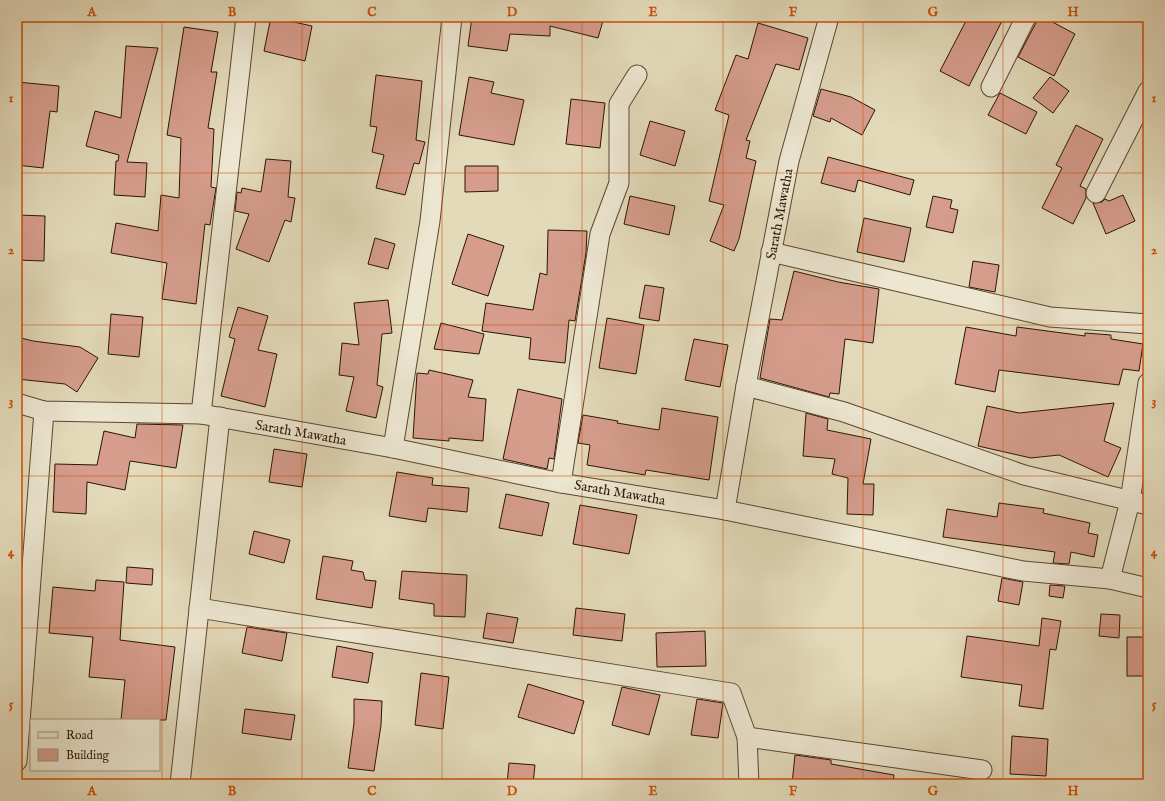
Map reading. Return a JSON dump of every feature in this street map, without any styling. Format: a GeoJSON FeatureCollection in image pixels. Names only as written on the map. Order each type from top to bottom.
{"type":"FeatureCollection","features":[{"type":"Feature","properties":{"kind":"street"},"geometry":{"type":"LineString","coordinates":[[201,414],[246,17]]}},
{"type":"Feature","properties":{"kind":"street"},"geometry":{"type":"LineString","coordinates":[[392,448],[430,221],[452,17]]}},
{"type":"Feature","properties":{"kind":"street","name":"Sarath Mawatha"},"geometry":{"type":"LineString","coordinates":[[17,403],[44,411],[201,414],[392,448],[561,482],[726,510],[746,386],[789,162],[829,17]]}},
{"type":"Feature","properties":{"kind":"street"},"geometry":{"type":"LineString","coordinates":[[991,88],[1026,17]]}},
{"type":"Feature","properties":{"kind":"street"},"geometry":{"type":"LineString","coordinates":[[561,482],[600,234],[619,183],[619,104],[637,75]]}},
{"type":"Feature","properties":{"kind":"street"},"geometry":{"type":"LineString","coordinates":[[1096,193],[1148,91]]}},
{"type":"Feature","properties":{"kind":"street"},"geometry":{"type":"LineString","coordinates":[[771,252],[1050,317],[1148,324]]}},
{"type":"Feature","properties":{"kind":"street"},"geometry":{"type":"LineString","coordinates":[[1110,579],[1130,501],[1148,383]]}},
{"type":"Feature","properties":{"kind":"street"},"geometry":{"type":"LineString","coordinates":[[746,386],[844,412],[1024,475],[1148,505]]}},
{"type":"Feature","properties":{"kind":"street"},"geometry":{"type":"LineString","coordinates":[[17,761],[44,411]]}},
{"type":"Feature","properties":{"kind":"street"},"geometry":{"type":"LineString","coordinates":[[180,784],[220,417]]}},
{"type":"Feature","properties":{"kind":"street"},"geometry":{"type":"LineString","coordinates":[[726,510],[1024,571],[1110,579],[1148,588]]}},
{"type":"Feature","properties":{"kind":"street"},"geometry":{"type":"LineString","coordinates":[[199,608],[731,693],[747,737],[749,784]]}},
{"type":"Feature","properties":{"kind":"street"},"geometry":{"type":"LineString","coordinates":[[747,737],[982,770]]}},
{"type":"Feature","properties":{"kind":"building"},"geometry":{"type":"Polygon","coordinates":[[[271,17],[312,26],[305,61],[264,51],[271,17]]]}},
{"type":"Feature","properties":{"kind":"building"},"geometry":{"type":"Polygon","coordinates":[[[472,17],[604,17],[598,38],[550,26],[550,36],[510,34],[507,51],[468,46],[472,17]]]}},
{"type":"Feature","properties":{"kind":"building"},"geometry":{"type":"Polygon","coordinates":[[[968,17],[1004,17],[969,86],[940,71],[968,17]]]}},
{"type":"Feature","properties":{"kind":"building"},"geometry":{"type":"Polygon","coordinates":[[[1039,17],[1043,17],[1075,34],[1054,76],[1018,57],[1039,17]]]}},
{"type":"Feature","properties":{"kind":"building"},"geometry":{"type":"Polygon","coordinates":[[[758,23],[808,38],[799,70],[776,64],[746,140],[750,141],[746,158],[756,161],[739,239],[734,251],[710,241],[724,205],[709,201],[729,115],[715,110],[736,55],[748,59],[758,23]]]}},
{"type":"Feature","properties":{"kind":"building"},"geometry":{"type":"Polygon","coordinates":[[[184,27],[218,32],[211,72],[217,72],[208,128],[214,129],[211,187],[216,188],[210,225],[205,224],[196,304],[162,299],[167,263],[111,253],[116,223],[158,231],[161,195],[179,198],[181,138],[167,135],[184,27]]]}},
{"type":"Feature","properties":{"kind":"building"},"geometry":{"type":"Polygon","coordinates":[[[126,46],[158,48],[127,162],[147,163],[145,197],[114,195],[116,161],[118,161],[119,155],[86,146],[95,111],[121,118],[126,46]]]}},
{"type":"Feature","properties":{"kind":"building"},"geometry":{"type":"Polygon","coordinates":[[[376,75],[422,81],[416,140],[425,142],[419,164],[414,163],[405,195],[376,188],[384,155],[372,152],[377,127],[370,126],[376,75]]]}},
{"type":"Feature","properties":{"kind":"building"},"geometry":{"type":"Polygon","coordinates":[[[469,77],[494,82],[491,93],[524,100],[514,145],[459,135],[469,77]]]}},
{"type":"Feature","properties":{"kind":"building"},"geometry":{"type":"Polygon","coordinates":[[[1050,77],[1069,91],[1053,113],[1033,98],[1050,77]]]}},
{"type":"Feature","properties":{"kind":"building"},"geometry":{"type":"Polygon","coordinates":[[[17,82],[59,86],[57,112],[50,111],[43,168],[17,165],[17,82]]]}},
{"type":"Feature","properties":{"kind":"building"},"geometry":{"type":"Polygon","coordinates":[[[821,89],[851,97],[875,110],[862,135],[831,118],[830,122],[813,116],[821,89]]]}},
{"type":"Feature","properties":{"kind":"building"},"geometry":{"type":"Polygon","coordinates":[[[1000,93],[1037,112],[1026,134],[988,115],[1000,93]]]}},
{"type":"Feature","properties":{"kind":"building"},"geometry":{"type":"Polygon","coordinates":[[[571,99],[605,103],[600,148],[566,144],[571,99]]]}},
{"type":"Feature","properties":{"kind":"building"},"geometry":{"type":"Polygon","coordinates":[[[650,121],[685,131],[675,166],[640,155],[650,121]]]}},
{"type":"Feature","properties":{"kind":"building"},"geometry":{"type":"Polygon","coordinates":[[[1076,125],[1103,139],[1080,186],[1086,189],[1086,198],[1073,224],[1042,208],[1062,168],[1056,165],[1076,125]]]}},
{"type":"Feature","properties":{"kind":"building"},"geometry":{"type":"Polygon","coordinates":[[[828,157],[914,180],[910,195],[858,180],[855,192],[821,183],[828,157]]]}},
{"type":"Feature","properties":{"kind":"building"},"geometry":{"type":"Polygon","coordinates":[[[266,159],[291,161],[288,197],[295,198],[291,222],[285,220],[269,262],[236,249],[249,214],[235,211],[237,192],[241,193],[242,188],[261,192],[266,159]]]}},
{"type":"Feature","properties":{"kind":"building"},"geometry":{"type":"Polygon","coordinates":[[[465,166],[498,166],[498,191],[465,192],[465,166]]]}},
{"type":"Feature","properties":{"kind":"building"},"geometry":{"type":"Polygon","coordinates":[[[1123,195],[1135,221],[1106,234],[1093,203],[1102,202],[1105,199],[1109,201],[1123,195]]]}},
{"type":"Feature","properties":{"kind":"building"},"geometry":{"type":"Polygon","coordinates":[[[630,196],[675,206],[669,235],[624,224],[630,196]]]}},
{"type":"Feature","properties":{"kind":"building"},"geometry":{"type":"Polygon","coordinates":[[[933,196],[952,200],[950,208],[958,210],[953,233],[926,227],[933,196]]]}},
{"type":"Feature","properties":{"kind":"building"},"geometry":{"type":"Polygon","coordinates":[[[17,215],[45,216],[44,261],[17,260],[17,215]]]}},
{"type":"Feature","properties":{"kind":"building"},"geometry":{"type":"Polygon","coordinates":[[[864,218],[911,228],[904,262],[857,252],[864,218]]]}},
{"type":"Feature","properties":{"kind":"building"},"geometry":{"type":"Polygon","coordinates":[[[548,230],[587,231],[586,253],[575,321],[569,320],[565,363],[529,359],[531,338],[482,331],[486,303],[533,310],[540,273],[547,275],[548,230]]]}},
{"type":"Feature","properties":{"kind":"building"},"geometry":{"type":"Polygon","coordinates":[[[468,234],[504,246],[488,296],[452,284],[468,234]]]}},
{"type":"Feature","properties":{"kind":"building"},"geometry":{"type":"Polygon","coordinates":[[[375,238],[395,244],[388,269],[368,264],[375,238]]]}},
{"type":"Feature","properties":{"kind":"building"},"geometry":{"type":"Polygon","coordinates":[[[973,261],[999,265],[995,292],[969,287],[973,261]]]}},
{"type":"Feature","properties":{"kind":"building"},"geometry":{"type":"Polygon","coordinates":[[[794,271],[838,282],[879,289],[873,343],[845,339],[839,394],[830,393],[829,397],[760,378],[770,319],[782,320],[794,271]]]}},
{"type":"Feature","properties":{"kind":"building"},"geometry":{"type":"Polygon","coordinates":[[[645,285],[664,288],[659,321],[639,318],[645,285]]]}},
{"type":"Feature","properties":{"kind":"building"},"geometry":{"type":"Polygon","coordinates":[[[388,300],[392,333],[382,334],[377,385],[383,387],[376,418],[346,411],[354,377],[339,375],[342,343],[359,345],[354,303],[388,300]]]}},
{"type":"Feature","properties":{"kind":"building"},"geometry":{"type":"Polygon","coordinates":[[[238,307],[268,316],[258,350],[277,354],[265,407],[221,396],[235,339],[229,337],[238,307]]]}},
{"type":"Feature","properties":{"kind":"building"},"geometry":{"type":"Polygon","coordinates":[[[111,314],[143,317],[139,357],[108,354],[111,314]]]}},
{"type":"Feature","properties":{"kind":"building"},"geometry":{"type":"Polygon","coordinates":[[[607,318],[644,325],[636,374],[599,368],[607,318]]]}},
{"type":"Feature","properties":{"kind":"building"},"geometry":{"type":"Polygon","coordinates":[[[441,323],[484,334],[479,354],[434,349],[441,323]]]}},
{"type":"Feature","properties":{"kind":"building"},"geometry":{"type":"Polygon","coordinates":[[[966,327],[1016,336],[1017,327],[1085,336],[1085,333],[1111,335],[1111,339],[1143,344],[1139,371],[1123,369],[1119,385],[999,370],[995,392],[955,384],[966,327]]]}},
{"type":"Feature","properties":{"kind":"building"},"geometry":{"type":"Polygon","coordinates":[[[17,337],[33,341],[80,347],[98,358],[77,392],[65,384],[17,379],[17,337]]]}},
{"type":"Feature","properties":{"kind":"building"},"geometry":{"type":"Polygon","coordinates":[[[694,339],[728,345],[720,387],[685,380],[694,339]]]}},
{"type":"Feature","properties":{"kind":"building"},"geometry":{"type":"Polygon","coordinates":[[[429,370],[473,380],[468,397],[486,399],[483,441],[449,438],[449,441],[413,438],[417,373],[428,374],[429,370]]]}},
{"type":"Feature","properties":{"kind":"building"},"geometry":{"type":"Polygon","coordinates":[[[518,389],[562,399],[554,459],[549,458],[547,469],[503,459],[518,389]]]}},
{"type":"Feature","properties":{"kind":"building"},"geometry":{"type":"Polygon","coordinates":[[[1114,403],[1104,441],[1121,448],[1108,477],[1059,455],[1031,458],[978,446],[987,406],[1019,413],[1114,403]]]}},
{"type":"Feature","properties":{"kind":"building"},"geometry":{"type":"Polygon","coordinates":[[[662,408],[718,417],[709,480],[646,470],[645,475],[587,465],[590,445],[578,443],[583,415],[618,421],[617,423],[659,430],[662,408]]]}},
{"type":"Feature","properties":{"kind":"building"},"geometry":{"type":"Polygon","coordinates":[[[806,413],[828,419],[827,430],[871,439],[863,484],[874,484],[873,515],[847,514],[848,478],[832,474],[835,459],[803,456],[806,413]]]}},
{"type":"Feature","properties":{"kind":"building"},"geometry":{"type":"Polygon","coordinates":[[[137,424],[183,425],[176,468],[130,461],[125,490],[87,482],[86,514],[53,512],[55,464],[97,465],[104,431],[135,438],[137,424]]]}},
{"type":"Feature","properties":{"kind":"building"},"geometry":{"type":"Polygon","coordinates":[[[274,449],[307,454],[302,487],[269,482],[274,449]]]}},
{"type":"Feature","properties":{"kind":"building"},"geometry":{"type":"Polygon","coordinates":[[[397,472],[433,478],[432,485],[469,488],[467,512],[428,508],[426,522],[389,516],[397,472]]]}},
{"type":"Feature","properties":{"kind":"building"},"geometry":{"type":"Polygon","coordinates":[[[506,494],[549,503],[542,536],[499,528],[506,494]]]}},
{"type":"Feature","properties":{"kind":"building"},"geometry":{"type":"Polygon","coordinates":[[[999,503],[1044,509],[1043,513],[1090,523],[1088,533],[1098,535],[1094,557],[1071,552],[1069,564],[1053,563],[1055,552],[943,537],[947,509],[997,517],[999,503]]]}},
{"type":"Feature","properties":{"kind":"building"},"geometry":{"type":"Polygon","coordinates":[[[580,505],[637,515],[629,554],[573,544],[580,505]]]}},
{"type":"Feature","properties":{"kind":"building"},"geometry":{"type":"Polygon","coordinates":[[[254,531],[290,540],[284,563],[249,554],[254,531]]]}},
{"type":"Feature","properties":{"kind":"building"},"geometry":{"type":"Polygon","coordinates":[[[323,556],[353,561],[351,570],[363,572],[365,580],[376,581],[372,608],[316,599],[323,556]]]}},
{"type":"Feature","properties":{"kind":"building"},"geometry":{"type":"Polygon","coordinates":[[[127,567],[153,569],[152,585],[126,583],[127,567]]]}},
{"type":"Feature","properties":{"kind":"building"},"geometry":{"type":"Polygon","coordinates":[[[402,571],[467,575],[465,617],[434,616],[434,604],[399,599],[402,571]]]}},
{"type":"Feature","properties":{"kind":"building"},"geometry":{"type":"Polygon","coordinates":[[[1002,578],[1023,582],[1019,605],[998,601],[1002,578]]]}},
{"type":"Feature","properties":{"kind":"building"},"geometry":{"type":"Polygon","coordinates":[[[96,580],[124,582],[120,640],[175,647],[166,720],[121,719],[125,680],[89,677],[93,637],[49,633],[53,587],[95,591],[96,580]]]}},
{"type":"Feature","properties":{"kind":"building"},"geometry":{"type":"Polygon","coordinates":[[[1050,585],[1065,586],[1063,598],[1049,596],[1050,585]]]}},
{"type":"Feature","properties":{"kind":"building"},"geometry":{"type":"Polygon","coordinates":[[[576,608],[625,614],[622,641],[573,635],[576,608]]]}},
{"type":"Feature","properties":{"kind":"building"},"geometry":{"type":"Polygon","coordinates":[[[487,613],[518,618],[513,643],[483,638],[487,613]]]}},
{"type":"Feature","properties":{"kind":"building"},"geometry":{"type":"Polygon","coordinates":[[[1101,614],[1120,615],[1119,638],[1099,636],[1101,614]]]}},
{"type":"Feature","properties":{"kind":"building"},"geometry":{"type":"Polygon","coordinates":[[[1042,618],[1061,621],[1056,650],[1050,649],[1043,709],[1019,706],[1022,685],[961,677],[967,636],[1039,646],[1042,618]]]}},
{"type":"Feature","properties":{"kind":"building"},"geometry":{"type":"Polygon","coordinates":[[[247,627],[287,633],[282,661],[242,653],[247,627]]]}},
{"type":"Feature","properties":{"kind":"building"},"geometry":{"type":"Polygon","coordinates":[[[705,631],[706,666],[657,667],[656,633],[705,631]]]}},
{"type":"Feature","properties":{"kind":"building"},"geometry":{"type":"Polygon","coordinates":[[[1127,637],[1148,637],[1148,676],[1127,676],[1127,637]]]}},
{"type":"Feature","properties":{"kind":"building"},"geometry":{"type":"Polygon","coordinates":[[[337,646],[373,653],[368,683],[332,677],[337,646]]]}},
{"type":"Feature","properties":{"kind":"building"},"geometry":{"type":"Polygon","coordinates":[[[421,673],[449,677],[443,729],[415,725],[421,673]]]}},
{"type":"Feature","properties":{"kind":"building"},"geometry":{"type":"Polygon","coordinates":[[[528,684],[584,701],[574,734],[518,717],[528,684]]]}},
{"type":"Feature","properties":{"kind":"building"},"geometry":{"type":"Polygon","coordinates":[[[622,687],[660,695],[649,735],[612,725],[622,687]]]}},
{"type":"Feature","properties":{"kind":"building"},"geometry":{"type":"Polygon","coordinates":[[[354,699],[382,701],[381,725],[374,771],[348,768],[354,723],[354,699]]]}},
{"type":"Feature","properties":{"kind":"building"},"geometry":{"type":"Polygon","coordinates":[[[697,699],[723,703],[718,738],[691,735],[697,699]]]}},
{"type":"Feature","properties":{"kind":"building"},"geometry":{"type":"Polygon","coordinates":[[[245,709],[295,715],[291,740],[242,733],[245,709]]]}},
{"type":"Feature","properties":{"kind":"building"},"geometry":{"type":"Polygon","coordinates":[[[1012,736],[1048,739],[1046,776],[1010,774],[1012,736]]]}},
{"type":"Feature","properties":{"kind":"building"},"geometry":{"type":"Polygon","coordinates":[[[795,755],[831,760],[831,764],[894,775],[893,784],[792,784],[795,755]]]}},
{"type":"Feature","properties":{"kind":"building"},"geometry":{"type":"Polygon","coordinates":[[[509,763],[535,765],[533,784],[507,784],[509,763]]]}}]}
